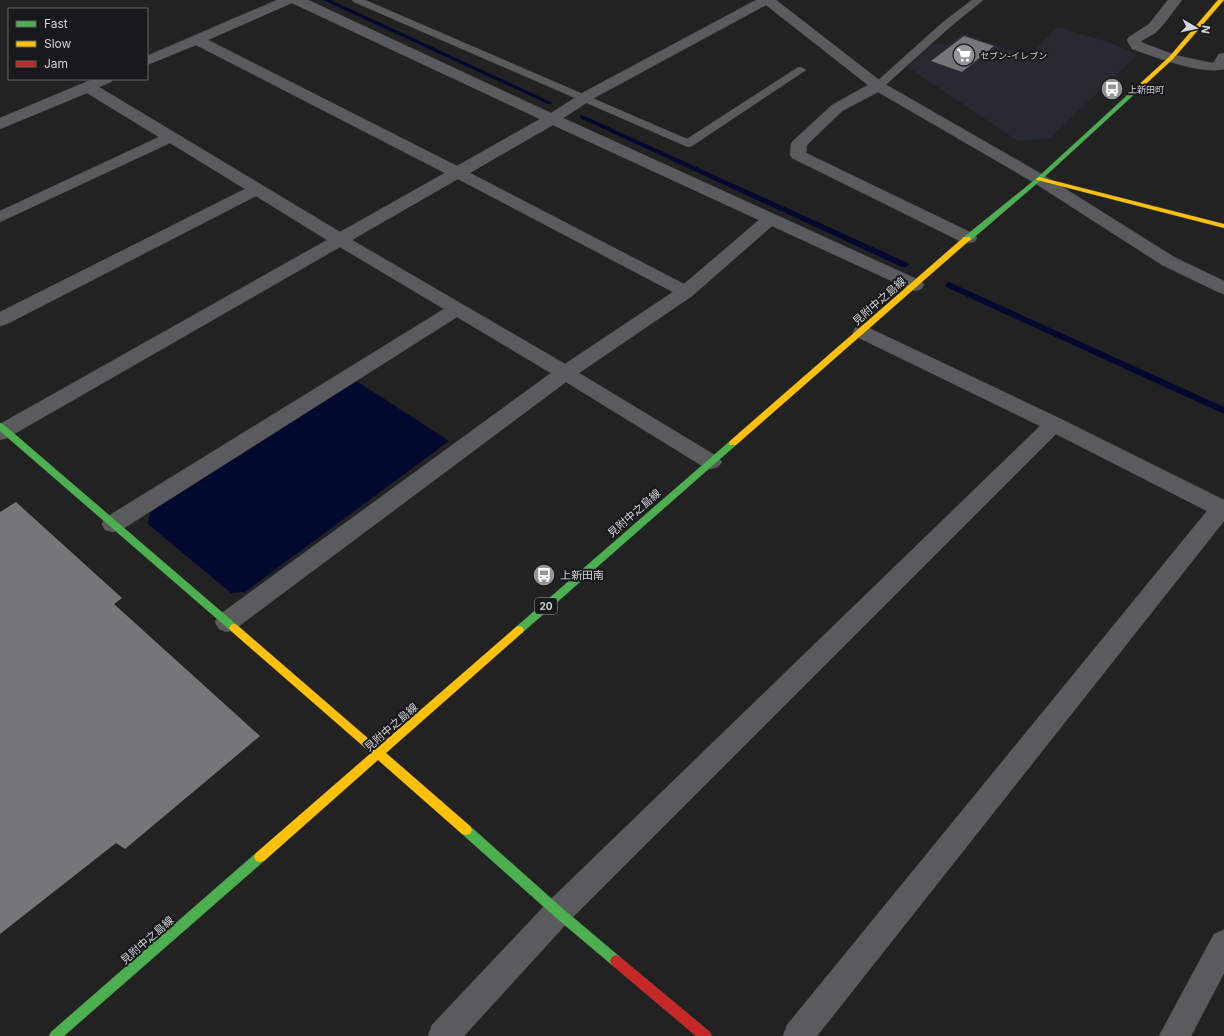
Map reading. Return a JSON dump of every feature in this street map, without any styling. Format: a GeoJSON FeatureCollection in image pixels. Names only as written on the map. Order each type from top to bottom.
{"type":"FeatureCollection","features":[{"type":"Feature","properties":{"kind":"main road","name":"見附中之島線"},"geometry":{"type":"LineString","coordinates":[[56,1036],[711,462],[862,332],[968,238],[1039,179],[1171,58],[1221,0]]}},
{"type":"Feature","properties":{"kind":"main road"},"geometry":{"type":"LineString","coordinates":[[1039,179],[1224,226]]}},
{"type":"Feature","properties":{"kind":"main road"},"geometry":{"type":"LineString","coordinates":[[2,430],[379,753],[558,912],[706,1036]]}},
{"type":"Feature","properties":{"kind":"street"},"geometry":{"type":"LineString","coordinates":[[148,61],[288,0]]}},
{"type":"Feature","properties":{"kind":"street"},"geometry":{"type":"LineString","coordinates":[[297,0],[552,119],[915,285]]}},
{"type":"Feature","properties":{"kind":"street"},"geometry":{"type":"LineString","coordinates":[[2,430],[458,173],[552,119],[583,99],[767,0],[878,86],[1039,179],[1168,261],[1224,288]]}},
{"type":"Feature","properties":{"kind":"street"},"geometry":{"type":"LineString","coordinates":[[1175,0],[1166,14],[1149,30],[1138,35],[1134,40],[1136,46],[1171,58],[1212,67],[1219,66],[1224,57]]}},
{"type":"Feature","properties":{"kind":"street"},"geometry":{"type":"LineString","coordinates":[[196,39],[686,292]]}},
{"type":"Feature","properties":{"kind":"street"},"geometry":{"type":"LineString","coordinates":[[0,124],[104,80]]}},
{"type":"Feature","properties":{"kind":"street"},"geometry":{"type":"LineString","coordinates":[[878,86],[837,108],[799,144],[798,156],[968,238]]}},
{"type":"Feature","properties":{"kind":"street"},"geometry":{"type":"LineString","coordinates":[[88,87],[256,190],[456,310],[565,373],[711,462]]}},
{"type":"Feature","properties":{"kind":"street"},"geometry":{"type":"LineString","coordinates":[[0,217],[171,137]]}},
{"type":"Feature","properties":{"kind":"street"},"geometry":{"type":"LineString","coordinates":[[0,320],[256,190]]}},
{"type":"Feature","properties":{"kind":"street"},"geometry":{"type":"LineString","coordinates":[[227,622],[565,373],[686,292],[771,218]]}},
{"type":"Feature","properties":{"kind":"street"},"geometry":{"type":"LineString","coordinates":[[113,524],[456,310]]}},
{"type":"Feature","properties":{"kind":"street"},"geometry":{"type":"LineString","coordinates":[[798,1036],[1222,509],[1054,424],[862,332]]}},
{"type":"Feature","properties":{"kind":"street"},"geometry":{"type":"LineString","coordinates":[[443,1036],[558,912],[1054,424]]}},
{"type":"Feature","properties":{"kind":"street"},"geometry":{"type":"LineString","coordinates":[[1174,1036],[1224,944]]}},
{"type":"Feature","properties":{"kind":"lane"},"geometry":{"type":"LineString","coordinates":[[357,0],[688,144],[801,70]]}},
{"type":"Feature","properties":{"kind":"lane"},"geometry":{"type":"LineString","coordinates":[[878,86],[936,34],[978,0]]}},
{"type":"Feature","properties":{"kind":"shaded area"},"geometry":{"type":"Polygon","coordinates":[[[1058,27],[1111,43],[1137,55],[1050,138],[1018,141],[908,67],[934,43],[947,45],[963,33],[1028,57],[1058,27]]]}},
{"type":"Feature","properties":{"kind":"water"},"geometry":{"type":"Polygon","coordinates":[[[355,380],[449,441],[245,592],[231,593],[148,524],[150,512],[355,380]]]}},
{"type":"Feature","properties":{"kind":"building"},"geometry":{"type":"Polygon","coordinates":[[[964,36],[994,46],[962,72],[931,61],[964,36]]]}},
{"type":"Feature","properties":{"kind":"building"},"geometry":{"type":"Polygon","coordinates":[[[16,502],[122,598],[114,604],[260,736],[125,849],[116,843],[0,934],[0,512],[16,502]]]}},
{"type":"Feature","properties":{"kind":"waterway"},"geometry":{"type":"LineString","coordinates":[[326,0],[550,103]]}},
{"type":"Feature","properties":{"kind":"waterway"},"geometry":{"type":"LineString","coordinates":[[582,117],[905,265]]}},
{"type":"Feature","properties":{"kind":"waterway"},"geometry":{"type":"LineString","coordinates":[[949,285],[1224,411]]}},
{"type":"Feature","properties":{"kind":"traffic: fast"},"geometry":{"type":"LineString","coordinates":[[967,239],[1039,179],[1135,91]]}},
{"type":"Feature","properties":{"kind":"traffic: fast"},"geometry":{"type":"LineString","coordinates":[[0,426],[234,628]]}},
{"type":"Feature","properties":{"kind":"traffic: fast"},"geometry":{"type":"LineString","coordinates":[[519,630],[733,443]]}},
{"type":"Feature","properties":{"kind":"traffic: fast"},"geometry":{"type":"LineString","coordinates":[[466,830],[558,912],[616,961]]}},
{"type":"Feature","properties":{"kind":"traffic: fast"},"geometry":{"type":"LineString","coordinates":[[55,1036],[260,857]]}},
{"type":"Feature","properties":{"kind":"traffic: slow"},"geometry":{"type":"LineString","coordinates":[[1135,91],[1171,58],[1221,0]]}},
{"type":"Feature","properties":{"kind":"traffic: slow"},"geometry":{"type":"LineString","coordinates":[[1039,179],[1224,226]]}},
{"type":"Feature","properties":{"kind":"traffic: slow"},"geometry":{"type":"LineString","coordinates":[[733,443],[967,239]]}},
{"type":"Feature","properties":{"kind":"traffic: slow"},"geometry":{"type":"LineString","coordinates":[[234,628],[466,830]]}},
{"type":"Feature","properties":{"kind":"traffic: slow"},"geometry":{"type":"LineString","coordinates":[[260,857],[519,630]]}},
{"type":"Feature","properties":{"kind":"traffic: jam"},"geometry":{"type":"LineString","coordinates":[[616,961],[706,1036]]}},
{"type":"Feature","properties":{"kind":"place","name":"セブン-イレブン"},"geometry":{"type":"Point","coordinates":[964,55]}},
{"type":"Feature","properties":{"kind":"place","name":"上新田町"},"geometry":{"type":"Point","coordinates":[1112,89]}},
{"type":"Feature","properties":{"kind":"place","name":"上新田南"},"geometry":{"type":"Point","coordinates":[544,575]}}]}
